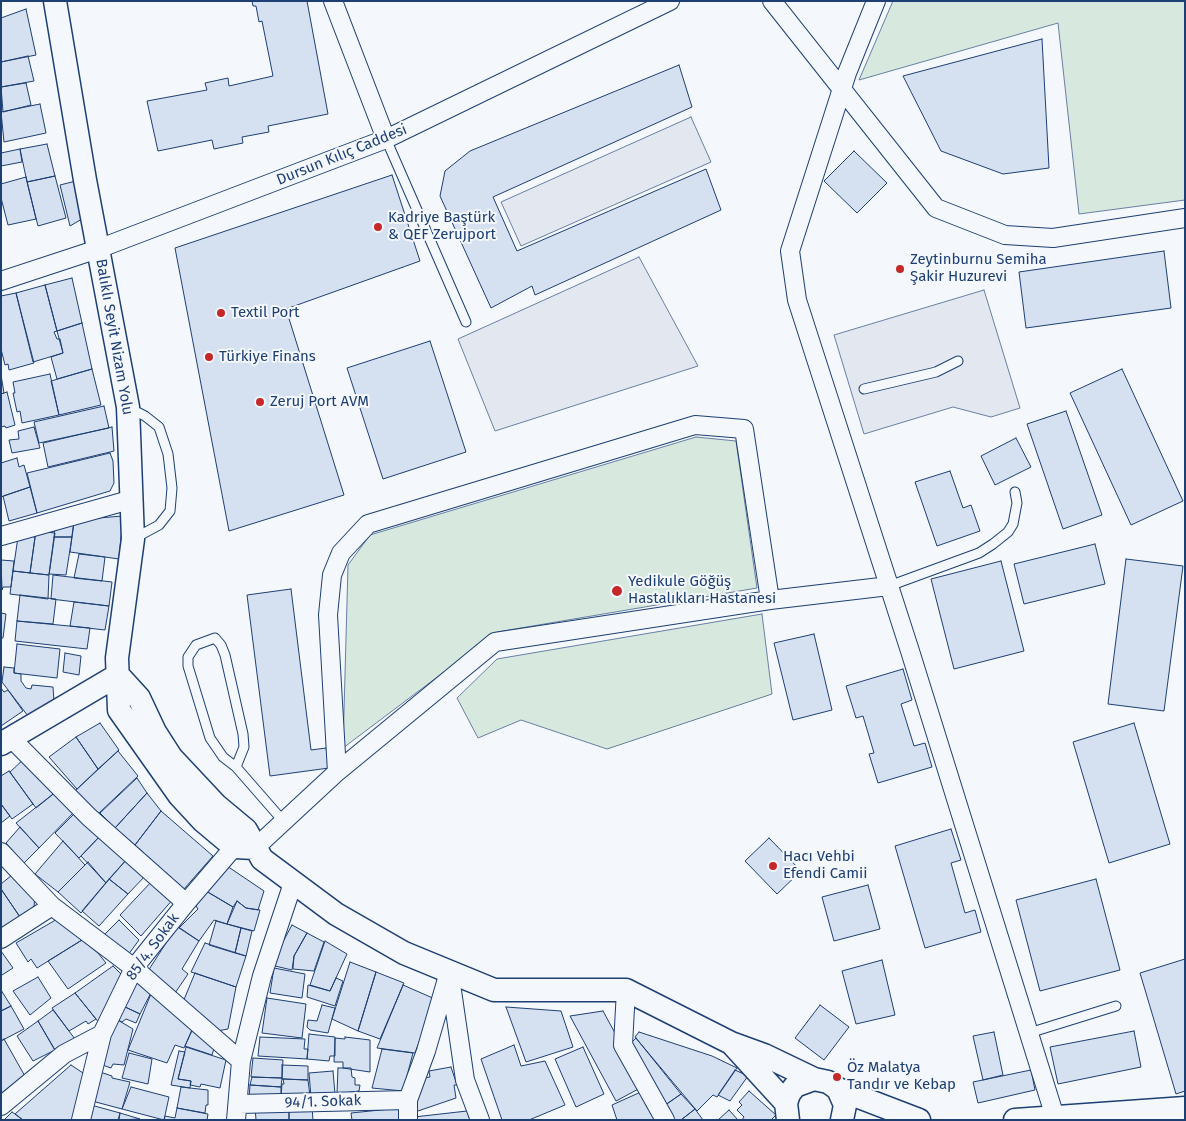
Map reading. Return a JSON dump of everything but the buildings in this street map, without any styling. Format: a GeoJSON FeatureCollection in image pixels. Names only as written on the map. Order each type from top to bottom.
{"type":"FeatureCollection","features":[{"type":"Feature","properties":{"kind":"street","name":"Balıklı Seyit Nizam Yolu"},"geometry":{"type":"LineString","coordinates":[[55,1],[128,408],[133,499],[133,539],[117,658],[118,710],[179,795],[203,821],[245,847],[336,914],[404,953],[494,990],[626,990]]}},
{"type":"Feature","properties":{"kind":"street"},"geometry":{"type":"LineString","coordinates":[[333,1],[386,139]]}},
{"type":"Feature","properties":{"kind":"street","name":"Dursun Kılıç Caddesi"},"geometry":{"type":"LineString","coordinates":[[1,280],[98,249],[386,139],[670,1]]}},
{"type":"Feature","properties":{"kind":"street"},"geometry":{"type":"LineString","coordinates":[[772,1],[936,208],[1004,235],[1054,238],[1185,218]]}},
{"type":"Feature","properties":{"kind":"street"},"geometry":{"type":"LineString","coordinates":[[876,1],[842,88],[790,251],[797,300],[889,586],[1054,1118]]}},
{"type":"Feature","properties":{"kind":"street"},"geometry":{"type":"LineString","coordinates":[[337,772],[328,615],[332,575],[341,553],[368,524],[695,425],[744,429],[770,600]]}},
{"type":"Feature","properties":{"kind":"street"},"geometry":{"type":"LineString","coordinates":[[1,536],[133,499]]}},
{"type":"Feature","properties":{"kind":"street","name":"85/4. Sokak"},"geometry":{"type":"LineString","coordinates":[[81,1120],[102,1034],[134,968],[186,903],[245,847],[284,822],[337,772],[495,642],[770,600],[889,586]]}},
{"type":"Feature","properties":{"kind":"street"},"geometry":{"type":"LineString","coordinates":[[118,676],[6,741],[186,903]]}},
{"type":"Feature","properties":{"kind":"street"},"geometry":{"type":"LineString","coordinates":[[1,852],[52,906],[134,968],[241,1061]]}},
{"type":"Feature","properties":{"kind":"street"},"geometry":{"type":"LineString","coordinates":[[237,1112],[241,1061],[262,976],[293,883]]}},
{"type":"Feature","properties":{"kind":"street"},"geometry":{"type":"LineString","coordinates":[[1,939],[52,906]]}},
{"type":"Feature","properties":{"kind":"street"},"geometry":{"type":"LineString","coordinates":[[408,1120],[408,1100],[426,1051],[449,972]]}},
{"type":"Feature","properties":{"kind":"street"},"geometry":{"type":"LineString","coordinates":[[449,972],[466,1080],[480,1120]]}},
{"type":"Feature","properties":{"kind":"street"},"geometry":{"type":"LineString","coordinates":[[665,1120],[623,1045],[626,990],[731,1043],[764,1055],[814,1079],[828,1082],[838,1089],[919,1120]]}},
{"type":"Feature","properties":{"kind":"street"},"geometry":{"type":"LineString","coordinates":[[1,1106],[64,1054],[102,1034]]}},
{"type":"Feature","properties":{"kind":"street"},"geometry":{"type":"LineString","coordinates":[[731,1043],[785,1114]]}},
{"type":"Feature","properties":{"kind":"street"},"geometry":{"type":"LineString","coordinates":[[785,1114],[796,1086],[814,1079]]}},
{"type":"Feature","properties":{"kind":"street"},"geometry":{"type":"LineString","coordinates":[[838,1089],[845,1105],[842,1120]]}},
{"type":"Feature","properties":{"kind":"street","name":"94/1. Sokak"},"geometry":{"type":"LineString","coordinates":[[237,1112],[408,1100]]}},
{"type":"Feature","properties":{"kind":"street"},"geometry":{"type":"LineString","coordinates":[[1015,1120],[1185,1108]]}},
{"type":"Feature","properties":{"kind":"lane"},"geometry":{"type":"LineString","coordinates":[[386,139],[466,322]]}},
{"type":"Feature","properties":{"kind":"lane"},"geometry":{"type":"LineString","coordinates":[[864,390],[936,372],[958,361]]}},
{"type":"Feature","properties":{"kind":"lane"},"geometry":{"type":"LineString","coordinates":[[128,408],[145,416],[159,427],[168,454],[172,488],[170,511],[159,525],[133,539]]}},
{"type":"Feature","properties":{"kind":"lane"},"geometry":{"type":"LineString","coordinates":[[889,586],[979,553],[993,544],[1008,532],[1012,524],[1017,503],[1015,492]]}},
{"type":"Feature","properties":{"kind":"lane"},"geometry":{"type":"LineString","coordinates":[[236,767],[244,747],[243,734],[225,654],[215,638],[196,645],[188,657],[188,666],[210,738],[224,757],[236,767],[284,822]]}},
{"type":"Feature","properties":{"kind":"lane"},"geometry":{"type":"LineString","coordinates":[[1029,1033],[1116,1006]]}},
{"type":"Feature","properties":{"kind":"shaded area"},"geometry":{"type":"Polygon","coordinates":[[[893,1],[1185,1],[1185,200],[1079,214],[1058,23],[859,80],[893,1]]]}},
{"type":"Feature","properties":{"kind":"shaded area"},"geometry":{"type":"Polygon","coordinates":[[[691,117],[711,162],[521,246],[501,202],[691,117]]]}},
{"type":"Feature","properties":{"kind":"shaded area"},"geometry":{"type":"Polygon","coordinates":[[[639,257],[698,366],[495,431],[458,339],[639,257]]]}},
{"type":"Feature","properties":{"kind":"shaded area"},"geometry":{"type":"Polygon","coordinates":[[[984,290],[1020,408],[991,417],[953,407],[864,434],[834,335],[984,290]]]}},
{"type":"Feature","properties":{"kind":"shaded area"},"geometry":{"type":"Polygon","coordinates":[[[696,437],[736,441],[757,588],[497,632],[343,748],[348,565],[370,535],[696,437]]]}},
{"type":"Feature","properties":{"kind":"shaded area"},"geometry":{"type":"Polygon","coordinates":[[[762,614],[772,694],[607,749],[521,720],[478,738],[457,698],[497,659],[762,614]]]}},
{"type":"Feature","properties":{"kind":"place","name":"Kadriye Baştürk & QEF Zerujport"},"geometry":{"type":"Point","coordinates":[378,227]}},
{"type":"Feature","properties":{"kind":"place","name":"Zeytinburnu Semiha Şakir Huzurevi"},"geometry":{"type":"Point","coordinates":[900,269]}},
{"type":"Feature","properties":{"kind":"place","name":"Textil Port"},"geometry":{"type":"Point","coordinates":[221,313]}},
{"type":"Feature","properties":{"kind":"place","name":"Türkiye Finans"},"geometry":{"type":"Point","coordinates":[209,357]}},
{"type":"Feature","properties":{"kind":"place","name":"Zeruj Port AVM"},"geometry":{"type":"Point","coordinates":[260,402]}},
{"type":"Feature","properties":{"kind":"place","name":"Yedikule Göğüş Hastalıkları Hastanesi"},"geometry":{"type":"Point","coordinates":[617,591]}},
{"type":"Feature","properties":{"kind":"place","name":"Hacı Vehbi Efendi Camii"},"geometry":{"type":"Point","coordinates":[773,866]}},
{"type":"Feature","properties":{"kind":"place","name":"Öz Malatya Tandır ve Kebap"},"geometry":{"type":"Point","coordinates":[837,1077]}}]}
